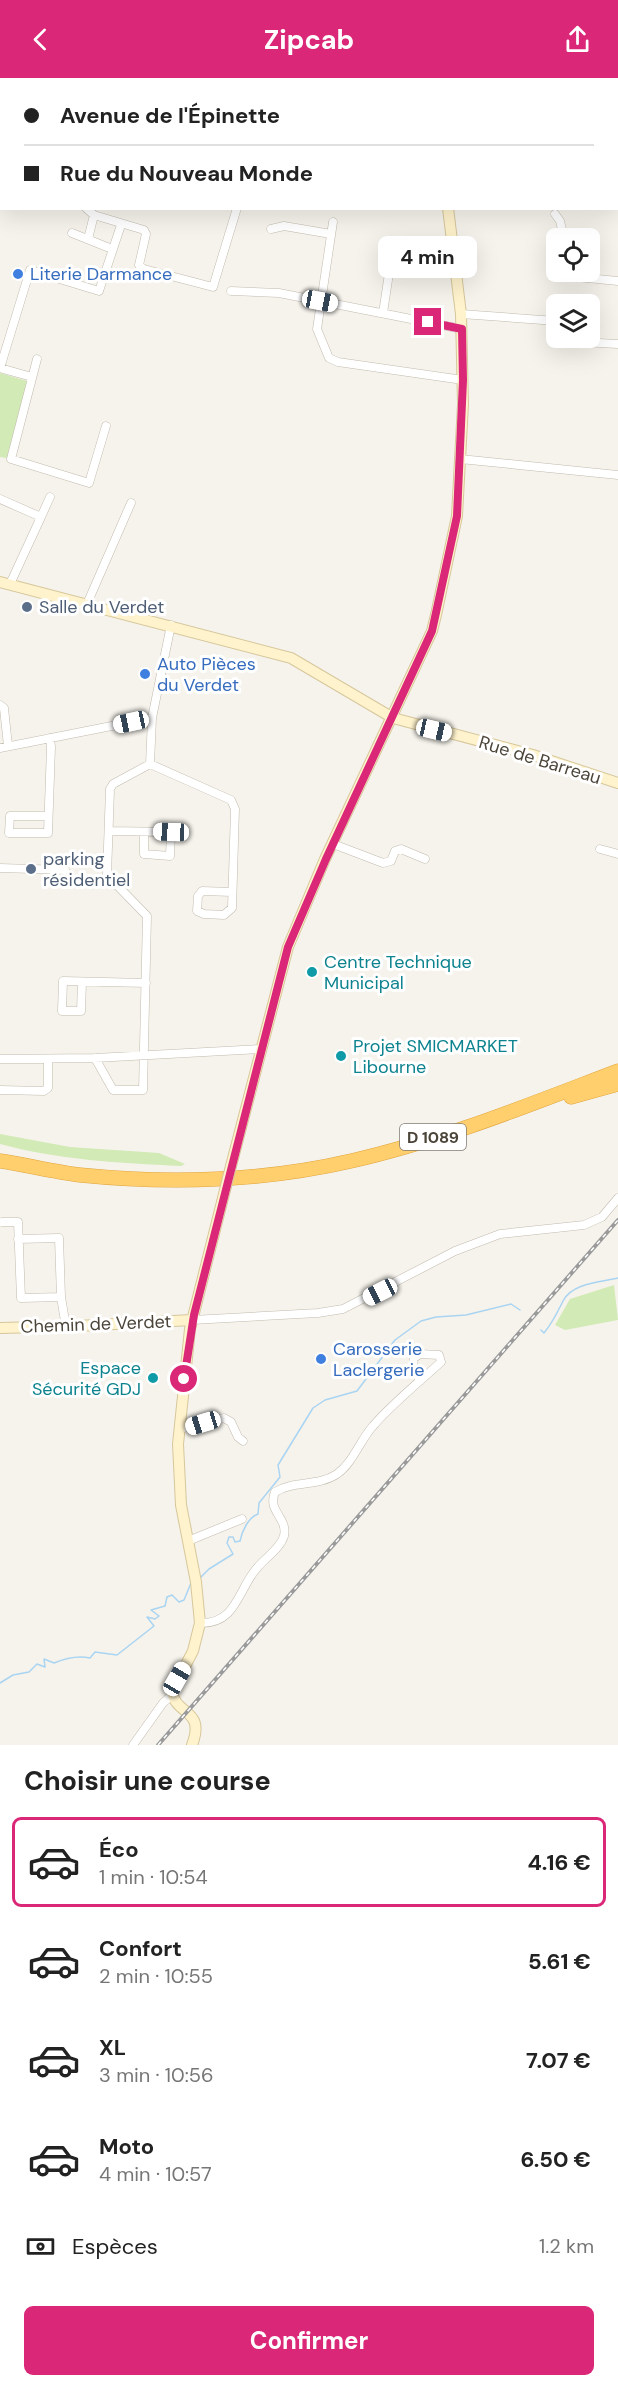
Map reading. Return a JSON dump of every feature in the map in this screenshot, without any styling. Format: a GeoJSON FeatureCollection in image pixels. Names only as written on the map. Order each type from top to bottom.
{"type":"FeatureCollection","features":[{"type":"Feature","properties":{"kind":"highway","name":"D 1089"},"geometry":{"type":"LineString","coordinates":[[514,1111],[618,1071]]}},
{"type":"Feature","properties":{"kind":"highway","name":"D 1089"},"geometry":{"type":"LineString","coordinates":[[0,1159],[78,1174],[124,1178],[201,1179],[306,1170],[392,1150],[514,1111],[618,1084]]}},
{"type":"Feature","properties":{"kind":"street"},"geometry":{"type":"LineString","coordinates":[[88,210],[94,215],[121,225],[144,230],[146,234],[139,265],[144,269],[213,287],[236,210]]}},
{"type":"Feature","properties":{"kind":"street"},"geometry":{"type":"LineString","coordinates":[[133,1745],[163,1703],[172,1695],[174,1684],[193,1651],[200,1623],[196,1582],[179,1485],[179,1430],[186,1357],[192,1320],[261,1049],[288,947],[432,631],[457,516],[463,380],[462,329],[455,250],[448,210]]}},
{"type":"Feature","properties":{"kind":"street"},"geometry":{"type":"LineString","coordinates":[[555,214],[562,228]]}},
{"type":"Feature","properties":{"kind":"street"},"geometry":{"type":"LineString","coordinates":[[88,239],[94,215]]}},
{"type":"Feature","properties":{"kind":"street"},"geometry":{"type":"LineString","coordinates":[[333,222],[317,329],[330,358],[338,362],[463,380]]}},
{"type":"Feature","properties":{"kind":"street"},"geometry":{"type":"LineString","coordinates":[[32,377],[0,368],[30,270],[99,291],[121,225]]}},
{"type":"Feature","properties":{"kind":"street"},"geometry":{"type":"LineString","coordinates":[[271,229],[284,226],[331,234]]}},
{"type":"Feature","properties":{"kind":"street"},"geometry":{"type":"LineString","coordinates":[[72,233],[112,249]]}},
{"type":"Feature","properties":{"kind":"street"},"geometry":{"type":"LineString","coordinates":[[383,313],[393,247],[397,243],[455,250]]}},
{"type":"Feature","properties":{"kind":"street"},"geometry":{"type":"LineString","coordinates":[[600,280],[618,281]]}},
{"type":"Feature","properties":{"kind":"street"},"geometry":{"type":"LineString","coordinates":[[231,291],[279,293],[462,329]]}},
{"type":"Feature","properties":{"kind":"street"},"geometry":{"type":"LineString","coordinates":[[461,314],[546,320]]}},
{"type":"Feature","properties":{"kind":"street"},"geometry":{"type":"LineString","coordinates":[[600,342],[618,344]]}},
{"type":"Feature","properties":{"kind":"street"},"geometry":{"type":"LineString","coordinates":[[37,359],[11,459],[89,483],[106,426]]}},
{"type":"Feature","properties":{"kind":"street"},"geometry":{"type":"LineString","coordinates":[[460,459],[618,475]]}},
{"type":"Feature","properties":{"kind":"street"},"geometry":{"type":"LineString","coordinates":[[5,583],[50,497]]}},
{"type":"Feature","properties":{"kind":"street"},"geometry":{"type":"LineString","coordinates":[[0,499],[41,517]]}},
{"type":"Feature","properties":{"kind":"street"},"geometry":{"type":"LineString","coordinates":[[87,604],[131,503]]}},
{"type":"Feature","properties":{"kind":"street","name":"Rue de Barreau"},"geometry":{"type":"LineString","coordinates":[[5,583],[291,658],[393,718],[533,755],[618,783]]}},
{"type":"Feature","properties":{"kind":"street"},"geometry":{"type":"LineString","coordinates":[[150,764],[152,718],[171,625]]}},
{"type":"Feature","properties":{"kind":"street"},"geometry":{"type":"LineString","coordinates":[[0,705],[4,708],[6,715],[4,747],[152,718]]}},
{"type":"Feature","properties":{"kind":"street"},"geometry":{"type":"LineString","coordinates":[[48,816],[10,816],[9,833],[48,833],[50,738]]}},
{"type":"Feature","properties":{"kind":"street"},"geometry":{"type":"LineString","coordinates":[[94,1058],[113,1090],[143,1090],[147,916],[107,875],[110,789],[113,784],[150,764]]}},
{"type":"Feature","properties":{"kind":"street"},"geometry":{"type":"LineString","coordinates":[[150,764],[234,803],[232,908],[224,915],[204,914],[197,911],[198,896],[202,891],[232,892]]}},
{"type":"Feature","properties":{"kind":"street"},"geometry":{"type":"LineString","coordinates":[[109,831],[171,832],[170,856],[144,854],[144,832]]}},
{"type":"Feature","properties":{"kind":"street"},"geometry":{"type":"LineString","coordinates":[[333,844],[383,863],[389,863],[395,851],[401,849],[424,859]]}},
{"type":"Feature","properties":{"kind":"street"},"geometry":{"type":"LineString","coordinates":[[600,849],[618,854]]}},
{"type":"Feature","properties":{"kind":"street"},"geometry":{"type":"LineString","coordinates":[[0,868],[65,870]]}},
{"type":"Feature","properties":{"kind":"street"},"geometry":{"type":"LineString","coordinates":[[82,982],[81,1011],[62,1011],[63,981],[146,983]]}},
{"type":"Feature","properties":{"kind":"street"},"geometry":{"type":"LineString","coordinates":[[0,1059],[94,1058],[261,1049]]}},
{"type":"Feature","properties":{"kind":"street"},"geometry":{"type":"LineString","coordinates":[[0,1090],[44,1090],[48,1088],[48,1059]]}},
{"type":"Feature","properties":{"kind":"street"},"geometry":{"type":"LineString","coordinates":[[192,1320],[343,1310],[455,1251],[500,1234],[584,1225],[602,1217],[618,1198]]}},
{"type":"Feature","properties":{"kind":"street"},"geometry":{"type":"LineString","coordinates":[[2,1222],[18,1222],[21,1298],[61,1297]]}},
{"type":"Feature","properties":{"kind":"street"},"geometry":{"type":"LineString","coordinates":[[18,1239],[59,1238],[61,1297],[66,1327]]}},
{"type":"Feature","properties":{"kind":"street","name":"Chemin de Verdet"},"geometry":{"type":"LineString","coordinates":[[0,1328],[192,1320]]}},
{"type":"Feature","properties":{"kind":"street"},"geometry":{"type":"LineString","coordinates":[[200,1623],[212,1623],[231,1611],[253,1572],[284,1537],[284,1527],[273,1508],[272,1501],[275,1492],[288,1486],[323,1481],[338,1473],[374,1424],[420,1382]]}},
{"type":"Feature","properties":{"kind":"street"},"geometry":{"type":"LineString","coordinates":[[179,1430],[224,1418],[231,1422],[238,1437],[243,1441]]}},
{"type":"Feature","properties":{"kind":"street"},"geometry":{"type":"LineString","coordinates":[[188,1541],[242,1518]]}},
{"type":"Feature","properties":{"kind":"street"},"geometry":{"type":"LineString","coordinates":[[172,1695],[193,1716],[196,1732],[192,1745]]}},
{"type":"Feature","properties":{"kind":"green space"},"geometry":{"type":"Polygon","coordinates":[[[0,373],[27,381],[7,458],[0,457],[0,373]]]}},
{"type":"Feature","properties":{"kind":"green space"},"geometry":{"type":"Polygon","coordinates":[[[0,1134],[70,1147],[159,1153],[185,1164],[181,1166],[112,1162],[44,1154],[0,1144],[0,1134]]]}},
{"type":"Feature","properties":{"kind":"green space"},"geometry":{"type":"Polygon","coordinates":[[[614,1285],[618,1320],[565,1330],[555,1325],[570,1299],[614,1285]]]}},
{"type":"Feature","properties":{"kind":"waterway"},"geometry":{"type":"LineString","coordinates":[[541,1330],[544,1333],[567,1295],[573,1290],[588,1284],[618,1278]]}},
{"type":"Feature","properties":{"kind":"waterway"},"geometry":{"type":"LineString","coordinates":[[201,1577],[209,1569],[233,1554],[227,1543],[229,1537],[233,1537],[235,1542],[240,1541],[246,1525],[258,1514],[259,1503],[280,1477],[278,1465],[313,1408],[325,1400],[357,1391],[395,1340],[421,1321],[436,1317],[466,1315],[511,1304],[520,1310]]}},
{"type":"Feature","properties":{"kind":"waterway"},"geometry":{"type":"LineString","coordinates":[[0,1683],[13,1675],[29,1672],[37,1664],[45,1667],[44,1659],[54,1663],[72,1658],[90,1658],[95,1652],[117,1655],[154,1626],[147,1617],[155,1619],[159,1616],[151,1610],[165,1606],[167,1597],[172,1595],[179,1602],[184,1600],[191,1583]]}},
{"type":"Feature","properties":{"kind":"railway"},"geometry":{"type":"LineString","coordinates":[[158,1745],[618,1220]]}},
{"type":"Feature","properties":{"kind":"place","name":"Literie Darmance"},"geometry":{"type":"Point","coordinates":[18,274]}},
{"type":"Feature","properties":{"kind":"place","name":"Salle du Verdet"},"geometry":{"type":"Point","coordinates":[27,607]}},
{"type":"Feature","properties":{"kind":"place","name":"Auto Pièces du Verdet"},"geometry":{"type":"Point","coordinates":[145,674]}},
{"type":"Feature","properties":{"kind":"place","name":"parking résidentiel"},"geometry":{"type":"Point","coordinates":[31,869]}},
{"type":"Feature","properties":{"kind":"place","name":"Centre Technique Municipal"},"geometry":{"type":"Point","coordinates":[312,972]}},
{"type":"Feature","properties":{"kind":"place","name":"Projet SMICMARKET Libourne"},"geometry":{"type":"Point","coordinates":[341,1056]}},
{"type":"Feature","properties":{"kind":"place","name":"Carosserie Laclergerie"},"geometry":{"type":"Point","coordinates":[321,1359]}},
{"type":"Feature","properties":{"kind":"place","name":"Espace Sécurité GDJ"},"geometry":{"type":"Point","coordinates":[153,1378]}},
{"type":"Feature","properties":{"kind":"route"},"geometry":{"type":"LineString","coordinates":[[184,1379],[190,1329],[288,947],[326,859],[432,631],[457,516],[463,380],[462,329],[428,322]]}}]}
